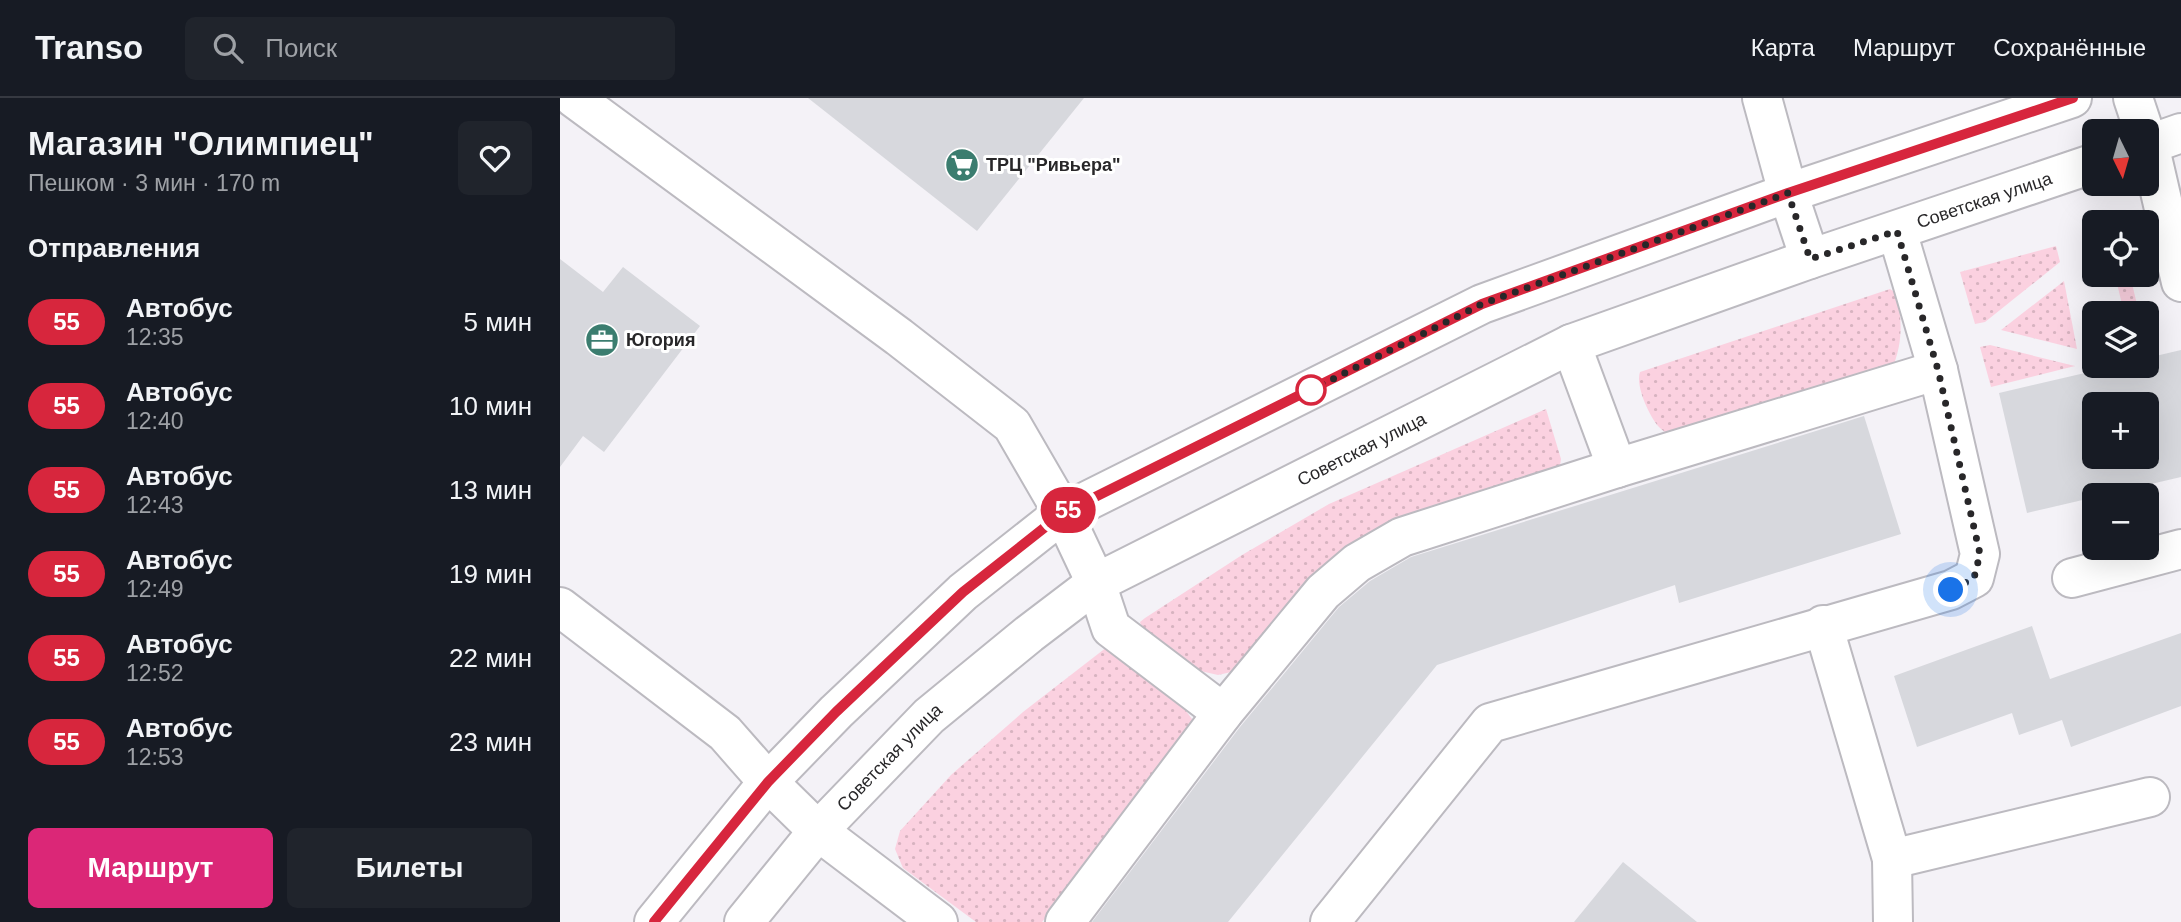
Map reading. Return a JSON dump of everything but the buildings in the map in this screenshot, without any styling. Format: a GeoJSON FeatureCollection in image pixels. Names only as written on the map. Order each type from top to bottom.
{"type":"FeatureCollection","features":[{"type":"Feature","properties":{"kind":"main road"},"geometry":{"type":"LineString","coordinates":[[574,98],[899,337],[1012,425],[1063,513],[1096,583],[1111,628],[1223,713]]}},
{"type":"Feature","properties":{"kind":"main road"},"geometry":{"type":"LineString","coordinates":[[1762,98],[1788,193],[1810,259]]}},
{"type":"Feature","properties":{"kind":"main road"},"geometry":{"type":"LineString","coordinates":[[654,922],[768,782],[836,712],[963,592],[1063,513],[1482,304],[1788,193],[2072,98]]}},
{"type":"Feature","properties":{"kind":"main road"},"geometry":{"type":"LineString","coordinates":[[2133,98],[2144,119]]}},
{"type":"Feature","properties":{"kind":"main road","name":"Советская улица"},"geometry":{"type":"LineString","coordinates":[[744,922],[818,831],[929,716],[1096,583],[1571,344],[1810,259],[2082,167]]}},
{"type":"Feature","properties":{"kind":"main road"},"geometry":{"type":"LineString","coordinates":[[2160,171],[2181,282]]}},
{"type":"Feature","properties":{"kind":"main road"},"geometry":{"type":"LineString","coordinates":[[1330,922],[1490,723],[1951,590],[1974,578],[1980,554],[1938,370],[1897,231]]}},
{"type":"Feature","properties":{"kind":"main road"},"geometry":{"type":"LineString","coordinates":[[1571,344],[1617,468]]}},
{"type":"Feature","properties":{"kind":"main road"},"geometry":{"type":"LineString","coordinates":[[1065,922],[1223,713],[1323,593],[1357,562],[1402,537],[1938,370]]}},
{"type":"Feature","properties":{"kind":"main road"},"geometry":{"type":"LineString","coordinates":[[2072,578],[2181,549]]}},
{"type":"Feature","properties":{"kind":"main road"},"geometry":{"type":"LineString","coordinates":[[560,607],[725,733],[768,782],[818,831],[938,922]]}},
{"type":"Feature","properties":{"kind":"main road"},"geometry":{"type":"LineString","coordinates":[[1823,625],[1892,859],[1893,922]]}},
{"type":"Feature","properties":{"kind":"main road"},"geometry":{"type":"LineString","coordinates":[[1892,859],[2150,797]]}},
{"type":"Feature","properties":{"kind":"shaded area"},"geometry":{"type":"Polygon","coordinates":[[[2056,246],[2060,262],[1985,322],[1975,324],[1960,272],[2056,246]]]}},
{"type":"Feature","properties":{"kind":"shaded area"},"geometry":{"type":"Polygon","coordinates":[[[2064,281],[2077,349],[2001,330],[2064,281]]]}},
{"type":"Feature","properties":{"kind":"shaded area"},"geometry":{"type":"Polygon","coordinates":[[[2118,287],[2133,287],[2136,301],[2121,301],[2118,287]]]}},
{"type":"Feature","properties":{"kind":"shaded area"},"geometry":{"type":"Polygon","coordinates":[[[1890,289],[1897,294],[1901,323],[1900,341],[1892,369],[1679,439],[1660,428],[1648,410],[1641,393],[1640,372],[1890,289]]]}},
{"type":"Feature","properties":{"kind":"shaded area"},"geometry":{"type":"Polygon","coordinates":[[[1990,345],[2075,366],[1991,387],[1980,347],[1990,345]]]}},
{"type":"Feature","properties":{"kind":"shaded area"},"geometry":{"type":"Polygon","coordinates":[[[1546,409],[1561,459],[1559,473],[1342,552],[1240,670],[1218,675],[1196,670],[1142,628],[1140,622],[1145,618],[1242,555],[1329,504],[1546,409]]]}},
{"type":"Feature","properties":{"kind":"shaded area"},"geometry":{"type":"Polygon","coordinates":[[[1107,647],[1180,703],[1192,719],[1190,739],[1042,922],[976,922],[903,868],[895,849],[900,831],[951,775],[1023,712],[1107,647]]]}},
{"type":"Feature","properties":{"kind":"bus line","name":"55"},"geometry":{"type":"LineString","coordinates":[[654,922],[768,782],[836,712],[963,592],[1063,513],[1482,304],[1788,193],[2073,98]]}},
{"type":"Feature","properties":{"kind":"place","name":"ТРЦ \"Ривьера\""},"geometry":{"type":"Point","coordinates":[962,165]}},
{"type":"Feature","properties":{"kind":"place","name":"Югория"},"geometry":{"type":"Point","coordinates":[602,340]}},
{"type":"Feature","properties":{"kind":"route"},"geometry":{"type":"LineString","coordinates":[[1311,390],[1482,304],[1788,193],[1810,259],[1897,231],[1938,370],[1980,554],[1974,578],[1951,590]]}}]}
